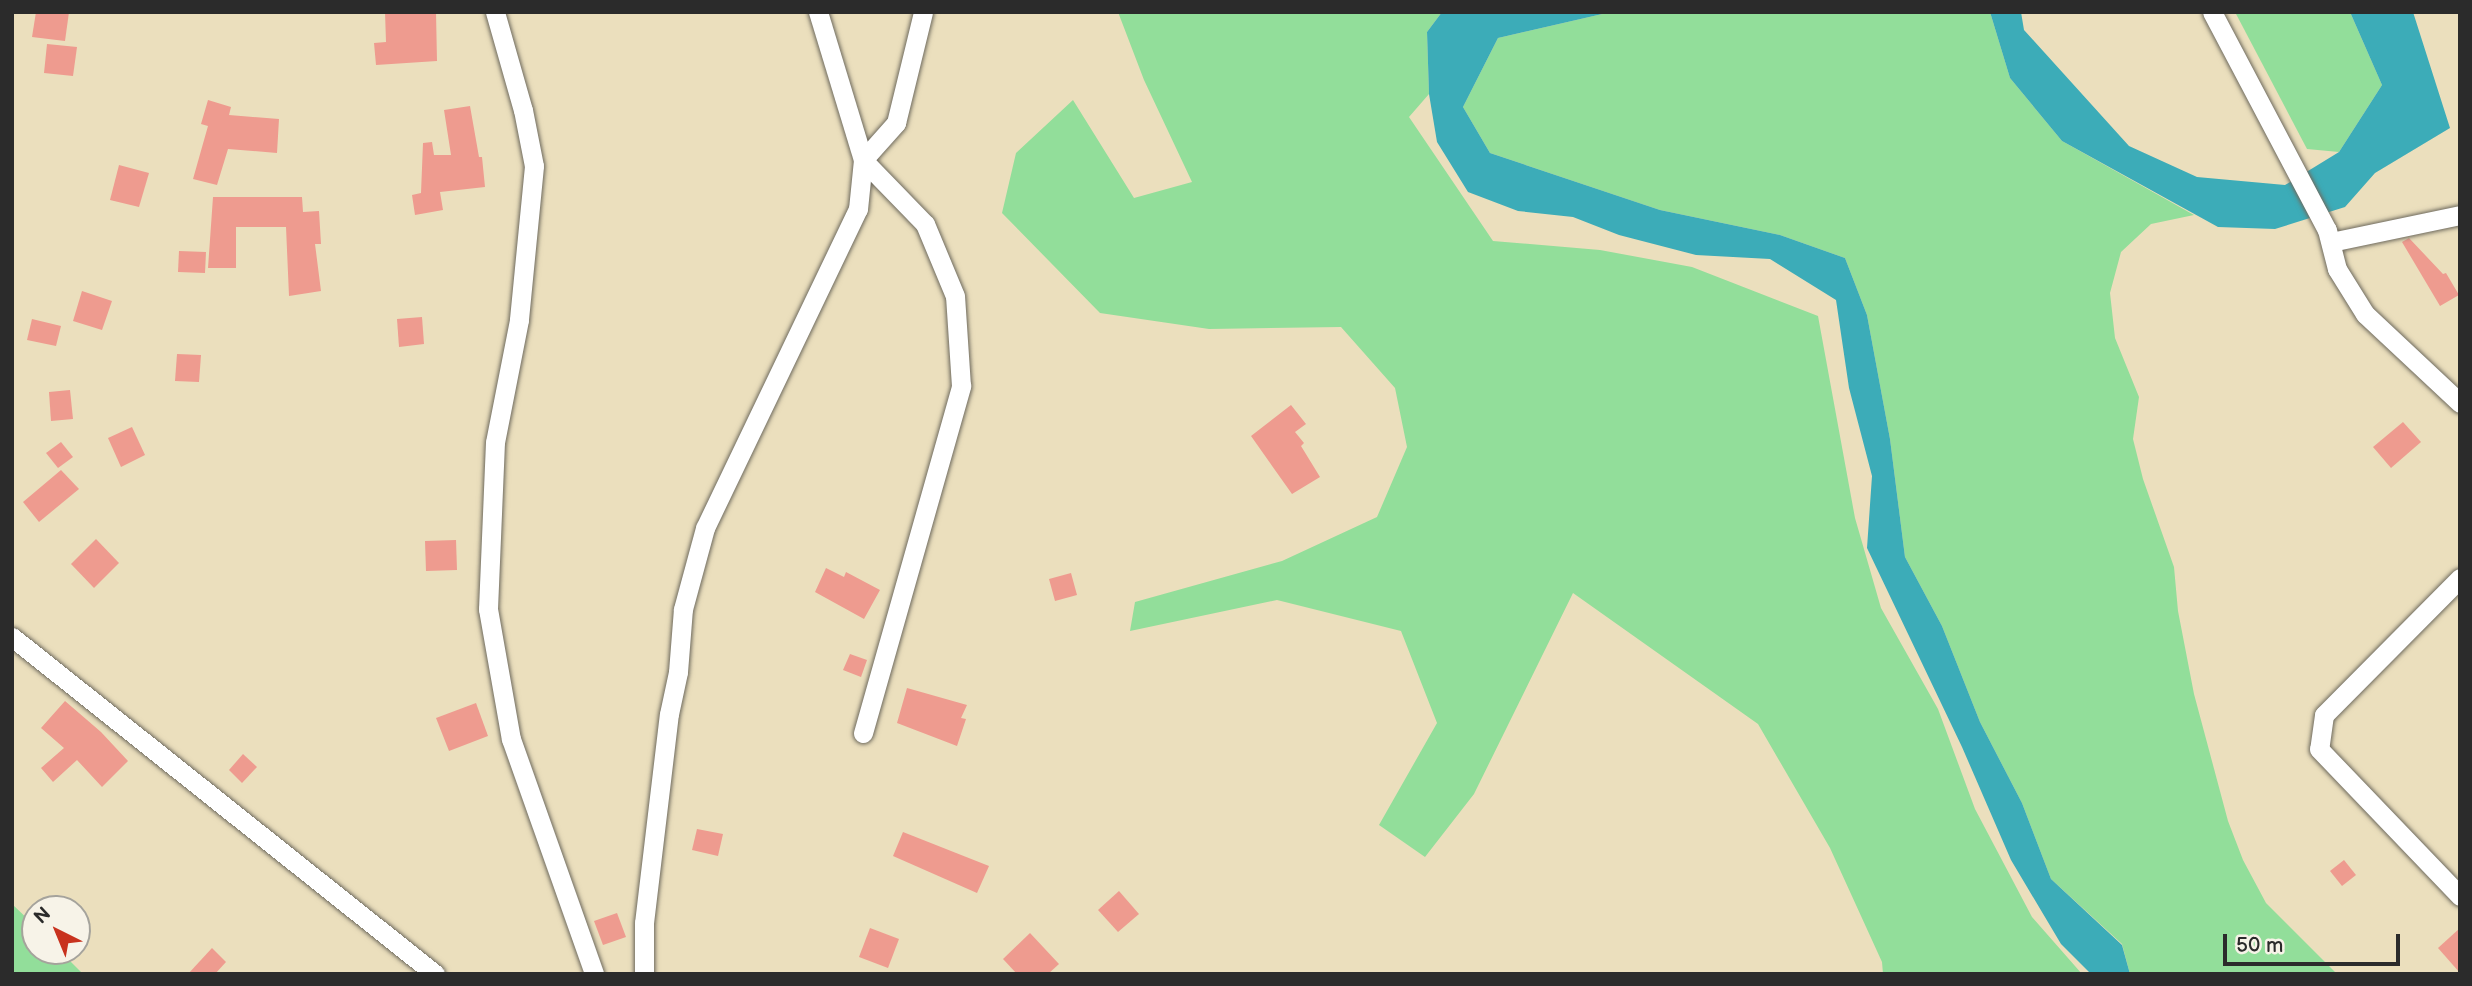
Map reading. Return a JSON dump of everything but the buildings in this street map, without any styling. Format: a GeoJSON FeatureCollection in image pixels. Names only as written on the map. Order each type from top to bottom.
{"type":"FeatureCollection","features":[{"type":"Feature","properties":{"kind":"street"},"geometry":{"type":"LineString","coordinates":[[495,12],[523,110],[534,166],[519,320],[495,442],[488,609],[510,739],[594,974]]}},
{"type":"Feature","properties":{"kind":"street"},"geometry":{"type":"LineString","coordinates":[[644,974],[644,923],[686,598],[705,528],[858,209],[863,160],[818,12]]}},
{"type":"Feature","properties":{"kind":"street"},"geometry":{"type":"LineString","coordinates":[[863,160],[896,123],[923,12]]}},
{"type":"Feature","properties":{"kind":"street"},"geometry":{"type":"LineString","coordinates":[[2212,12],[2329,236],[2337,269],[2365,314],[2460,403]]}},
{"type":"Feature","properties":{"kind":"street"},"geometry":{"type":"LineString","coordinates":[[863,160],[925,224],[955,296],[961,386],[863,733]]}},
{"type":"Feature","properties":{"kind":"street"},"geometry":{"type":"LineString","coordinates":[[2329,236],[2460,215]]}},
{"type":"Feature","properties":{"kind":"street"},"geometry":{"type":"LineString","coordinates":[[2460,579],[2324,715],[2319,748],[2460,896]]}},
{"type":"Feature","properties":{"kind":"street"},"geometry":{"type":"LineString","coordinates":[[12,636],[435,974]]}},
{"type":"Feature","properties":{"kind":"green space"},"geometry":{"type":"Polygon","coordinates":[[[1118,12],[1442,12],[1427,32],[1429,94],[1409,117],[1493,241],[1600,250],[1692,267],[1818,316],[1855,518],[1881,608],[1938,709],[1975,809],[2032,917],[2082,974],[1883,974],[1882,962],[1830,848],[1758,724],[1573,593],[1474,794],[1425,857],[1379,825],[1437,723],[1401,631],[1277,600],[1130,631],[1135,602],[1282,561],[1377,517],[1407,447],[1395,388],[1341,327],[1209,329],[1100,313],[1002,213],[1016,153],[1073,100],[1134,198],[1192,182],[1144,80],[1118,12]]]}},
{"type":"Feature","properties":{"kind":"green space"},"geometry":{"type":"Polygon","coordinates":[[[1611,12],[1990,12],[2010,78],[2062,141],[2194,215],[2151,224],[2121,252],[2110,293],[2115,338],[2139,397],[2133,439],[2143,479],[2174,567],[2178,611],[2194,694],[2228,821],[2243,860],[2266,903],[2337,974],[2130,974],[2122,944],[2051,879],[2022,803],[1980,722],[1942,626],[1905,557],[1890,439],[1867,315],[1845,258],[1780,235],[1660,210],[1490,153],[1463,107],[1498,38],[1611,12]]]}},
{"type":"Feature","properties":{"kind":"green space"},"geometry":{"type":"Polygon","coordinates":[[[2235,12],[2350,12],[2382,85],[2339,152],[2307,149],[2235,12]]]}},
{"type":"Feature","properties":{"kind":"green space"},"geometry":{"type":"Polygon","coordinates":[[[12,904],[21,913],[21,965],[74,965],[83,974],[12,974],[12,904]]]}},
{"type":"Feature","properties":{"kind":"water"},"geometry":{"type":"Polygon","coordinates":[[[1442,12],[1611,12],[1498,38],[1463,107],[1490,153],[1660,210],[1780,235],[1845,258],[1867,315],[1890,439],[1905,557],[1942,626],[1980,722],[2022,803],[2051,879],[2122,945],[2130,974],[2091,974],[2061,944],[2011,860],[1962,747],[1867,548],[1872,476],[1849,388],[1836,300],[1770,259],[1696,255],[1619,235],[1573,217],[1518,211],[1468,192],[1437,142],[1429,94],[1427,32],[1442,12]]]}},
{"type":"Feature","properties":{"kind":"water"},"geometry":{"type":"Polygon","coordinates":[[[1990,12],[2021,12],[2024,30],[2129,146],[2197,177],[2285,185],[2339,152],[2382,85],[2350,12],[2413,12],[2450,128],[2375,173],[2345,207],[2275,229],[2218,227],[2062,141],[2010,78],[1990,12]]]}}]}
